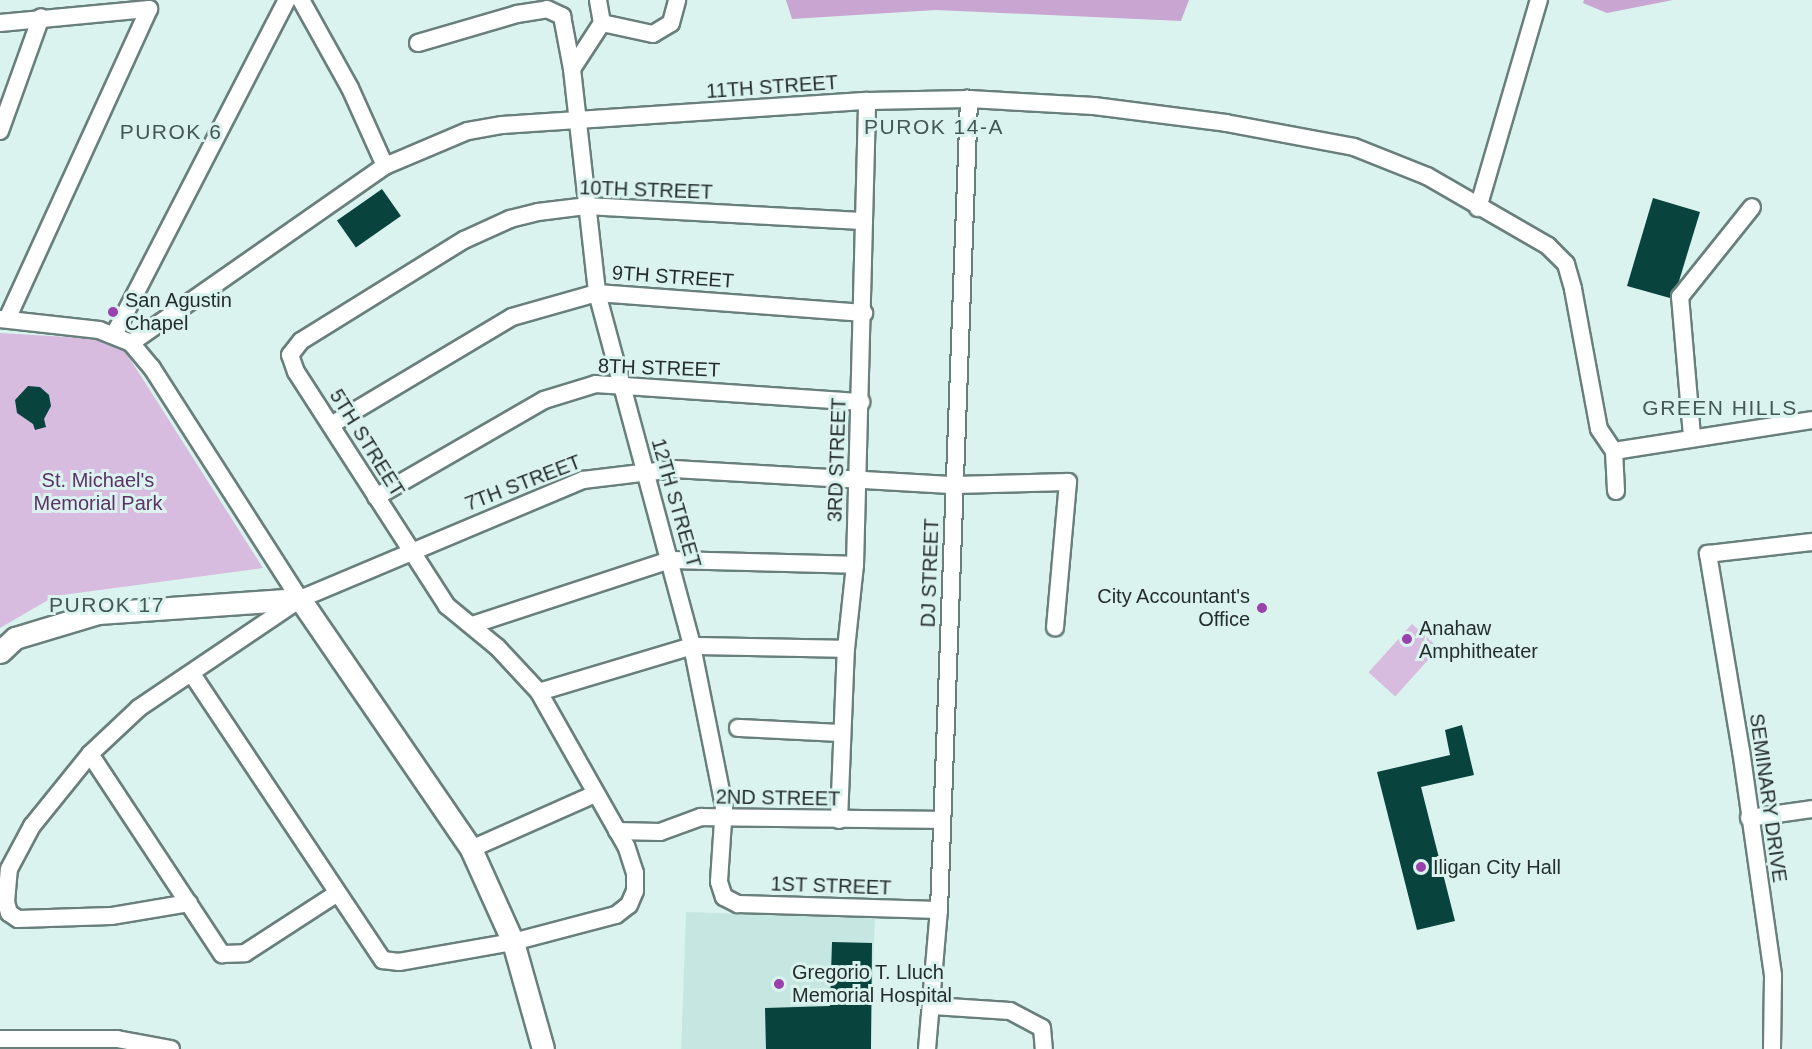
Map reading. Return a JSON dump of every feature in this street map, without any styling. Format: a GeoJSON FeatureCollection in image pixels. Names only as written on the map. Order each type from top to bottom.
{"type":"FeatureCollection","features":[{"type":"Feature","properties":{"kind":"main road"},"geometry":{"type":"LineString","coordinates":[[0,651],[15,638],[98,613],[300,599],[471,849],[513,942],[543,1049]]}},
{"type":"Feature","properties":{"kind":"street"},"geometry":{"type":"LineString","coordinates":[[115,333],[287,0]]}},
{"type":"Feature","properties":{"kind":"street"},"geometry":{"type":"LineString","coordinates":[[301,0],[350,88],[385,166]]}},
{"type":"Feature","properties":{"kind":"street"},"geometry":{"type":"LineString","coordinates":[[572,69],[602,23],[598,0]]}},
{"type":"Feature","properties":{"kind":"street"},"geometry":{"type":"LineString","coordinates":[[602,23],[653,34],[671,23],[677,0]]}},
{"type":"Feature","properties":{"kind":"street"},"geometry":{"type":"LineString","coordinates":[[1478,208],[1539,0]]}},
{"type":"Feature","properties":{"kind":"street"},"geometry":{"type":"LineString","coordinates":[[418,43],[515,7]]}},
{"type":"Feature","properties":{"kind":"street","name":"12TH STREET"},"geometry":{"type":"LineString","coordinates":[[515,7],[547,9],[562,16],[572,69],[597,293],[692,646],[725,817],[719,882],[724,897]]}},
{"type":"Feature","properties":{"kind":"street"},"geometry":{"type":"LineString","coordinates":[[0,23],[40,17],[149,9],[4,319],[115,333],[132,343],[152,368],[300,599]]}},
{"type":"Feature","properties":{"kind":"street"},"geometry":{"type":"LineString","coordinates":[[0,131],[40,17]]}},
{"type":"Feature","properties":{"kind":"street","name":"11TH STREET"},"geometry":{"type":"LineString","coordinates":[[132,343],[385,166],[468,131],[502,125],[867,101],[969,99],[1127,110],[1226,123],[1342,145],[1426,176],[1478,208],[1548,246],[1566,264],[1599,429],[1614,451]]}},
{"type":"Feature","properties":{"kind":"street","name":"DJ STREET"},"geometry":{"type":"LineString","coordinates":[[927,1049],[933,1006],[939,910],[969,99]]}},
{"type":"Feature","properties":{"kind":"street","name":"3RD STREET"},"geometry":{"type":"LineString","coordinates":[[839,820],[846,649],[855,565],[864,313],[862,221],[867,101]]}},
{"type":"Feature","properties":{"kind":"street","name":"10TH STREET"},"geometry":{"type":"LineString","coordinates":[[290,355],[301,341],[484,229],[537,212],[586,206],[862,221]]}},
{"type":"Feature","properties":{"kind":"street"},"geometry":{"type":"LineString","coordinates":[[1692,436],[1680,297],[1752,207]]}},
{"type":"Feature","properties":{"kind":"street","name":"9TH STREET"},"geometry":{"type":"LineString","coordinates":[[331,425],[512,317],[597,293],[864,313]]}},
{"type":"Feature","properties":{"kind":"street","name":"5TH STREET"},"geometry":{"type":"LineString","coordinates":[[290,355],[296,372],[410,552],[447,606],[472,625],[519,668],[538,692],[617,831],[635,873],[635,891],[630,905],[616,915],[513,942],[399,962],[383,960],[336,894]]}},
{"type":"Feature","properties":{"kind":"street","name":"8TH STREET"},"geometry":{"type":"LineString","coordinates":[[376,497],[544,400],[570,389],[622,383],[861,402]]}},
{"type":"Feature","properties":{"kind":"street"},"geometry":{"type":"LineString","coordinates":[[1616,491],[1614,451],[1692,436],[1812,420]]}},
{"type":"Feature","properties":{"kind":"street","name":"7TH STREET"},"geometry":{"type":"LineString","coordinates":[[189,903],[111,916],[18,919],[9,914],[6,902],[9,869],[32,826],[90,754],[139,708],[300,599],[584,480],[643,470],[858,477],[955,485],[1068,482],[1055,627]]}},
{"type":"Feature","properties":{"kind":"street","name":"SEMINARY DRIVE"},"geometry":{"type":"LineString","coordinates":[[1772,1049],[1773,975],[1749,818],[1742,751],[1708,554],[1812,542]]}},
{"type":"Feature","properties":{"kind":"street"},"geometry":{"type":"LineString","coordinates":[[472,625],[670,560],[855,565]]}},
{"type":"Feature","properties":{"kind":"street"},"geometry":{"type":"LineString","coordinates":[[538,692],[692,646],[846,649]]}},
{"type":"Feature","properties":{"kind":"street"},"geometry":{"type":"LineString","coordinates":[[90,754],[218,949],[236,957],[336,894],[192,674]]}},
{"type":"Feature","properties":{"kind":"street"},"geometry":{"type":"LineString","coordinates":[[738,728],[842,733]]}},
{"type":"Feature","properties":{"kind":"street"},"geometry":{"type":"LineString","coordinates":[[471,849],[595,794]]}},
{"type":"Feature","properties":{"kind":"street"},"geometry":{"type":"LineString","coordinates":[[1749,818],[1812,809]]}},
{"type":"Feature","properties":{"kind":"street","name":"2ND STREET"},"geometry":{"type":"LineString","coordinates":[[617,831],[660,832],[701,818],[725,817],[941,820]]}},
{"type":"Feature","properties":{"kind":"street","name":"1ST STREET"},"geometry":{"type":"LineString","coordinates":[[724,897],[738,904],[939,910]]}},
{"type":"Feature","properties":{"kind":"street"},"geometry":{"type":"LineString","coordinates":[[933,1006],[1010,1011],[1042,1028],[1044,1049]]}},
{"type":"Feature","properties":{"kind":"street"},"geometry":{"type":"LineString","coordinates":[[0,1039],[117,1039],[171,1049]]}},
{"type":"Feature","properties":{"kind":"shaded area"},"geometry":{"type":"Polygon","coordinates":[[[786,0],[1189,0],[1181,21],[936,10],[792,19],[786,0]]]}},
{"type":"Feature","properties":{"kind":"shaded area"},"geometry":{"type":"Polygon","coordinates":[[[1584,0],[1673,0],[1607,13],[1583,3],[1584,0]]]}},
{"type":"Feature","properties":{"kind":"shaded area","name":"Gregorio T. Lluch Memorial Hospital"},"geometry":{"type":"Polygon","coordinates":[[[686,912],[875,919],[870,1049],[681,1049],[686,912]]]}},
{"type":"Feature","properties":{"kind":"green space","name":"St. Michael's Memorial Park"},"geometry":{"type":"Polygon","coordinates":[[[0,333],[118,340],[263,568],[55,596],[0,628],[0,333]]]}},
{"type":"Feature","properties":{"kind":"green space"},"geometry":{"type":"Polygon","coordinates":[[[1412,624],[1439,648],[1395,696],[1369,672],[1412,624]]]}},
{"type":"Feature","properties":{"kind":"building"},"geometry":{"type":"Polygon","coordinates":[[[382,189],[401,216],[356,248],[337,221],[382,189]]]}},
{"type":"Feature","properties":{"kind":"building"},"geometry":{"type":"Polygon","coordinates":[[[1653,198],[1700,212],[1679,281],[1670,298],[1627,286],[1653,198]]]}},
{"type":"Feature","properties":{"kind":"building"},"geometry":{"type":"Polygon","coordinates":[[[28,386],[40,387],[49,395],[51,406],[44,419],[46,427],[35,430],[33,424],[17,413],[15,400],[28,386]]]}},
{"type":"Feature","properties":{"kind":"building"},"geometry":{"type":"Polygon","coordinates":[[[1462,725],[1474,775],[1421,787],[1455,921],[1417,930],[1377,772],[1450,755],[1445,730],[1462,725]]]}},
{"type":"Feature","properties":{"kind":"building"},"geometry":{"type":"Polygon","coordinates":[[[832,942],[872,943],[871,1049],[766,1049],[765,1008],[830,1006],[832,942]]]}},
{"type":"Feature","properties":{"kind":"place","name":"San Agustin Chapel"},"geometry":{"type":"Point","coordinates":[113,312]}},
{"type":"Feature","properties":{"kind":"place","name":"City Accountant's Office"},"geometry":{"type":"Point","coordinates":[1262,608]}},
{"type":"Feature","properties":{"kind":"place","name":"Anahaw Amphitheater"},"geometry":{"type":"Point","coordinates":[1407,639]}},
{"type":"Feature","properties":{"kind":"place","name":"Iligan City Hall"},"geometry":{"type":"Point","coordinates":[1421,867]}},
{"type":"Feature","properties":{"kind":"place","name":"Gregorio T. Lluch Memorial Hospital"},"geometry":{"type":"Point","coordinates":[779,984]}},
{"type":"Feature","properties":{"kind":"district","name":"PUROK 14-A"},"geometry":{"type":"Point","coordinates":[934,127]}},
{"type":"Feature","properties":{"kind":"district","name":"PUROK 6"},"geometry":{"type":"Point","coordinates":[171,132]}},
{"type":"Feature","properties":{"kind":"district","name":"GREEN HILLS"},"geometry":{"type":"Point","coordinates":[1720,408]}},
{"type":"Feature","properties":{"kind":"district","name":"PUROK 17"},"geometry":{"type":"Point","coordinates":[107,605]}}]}
